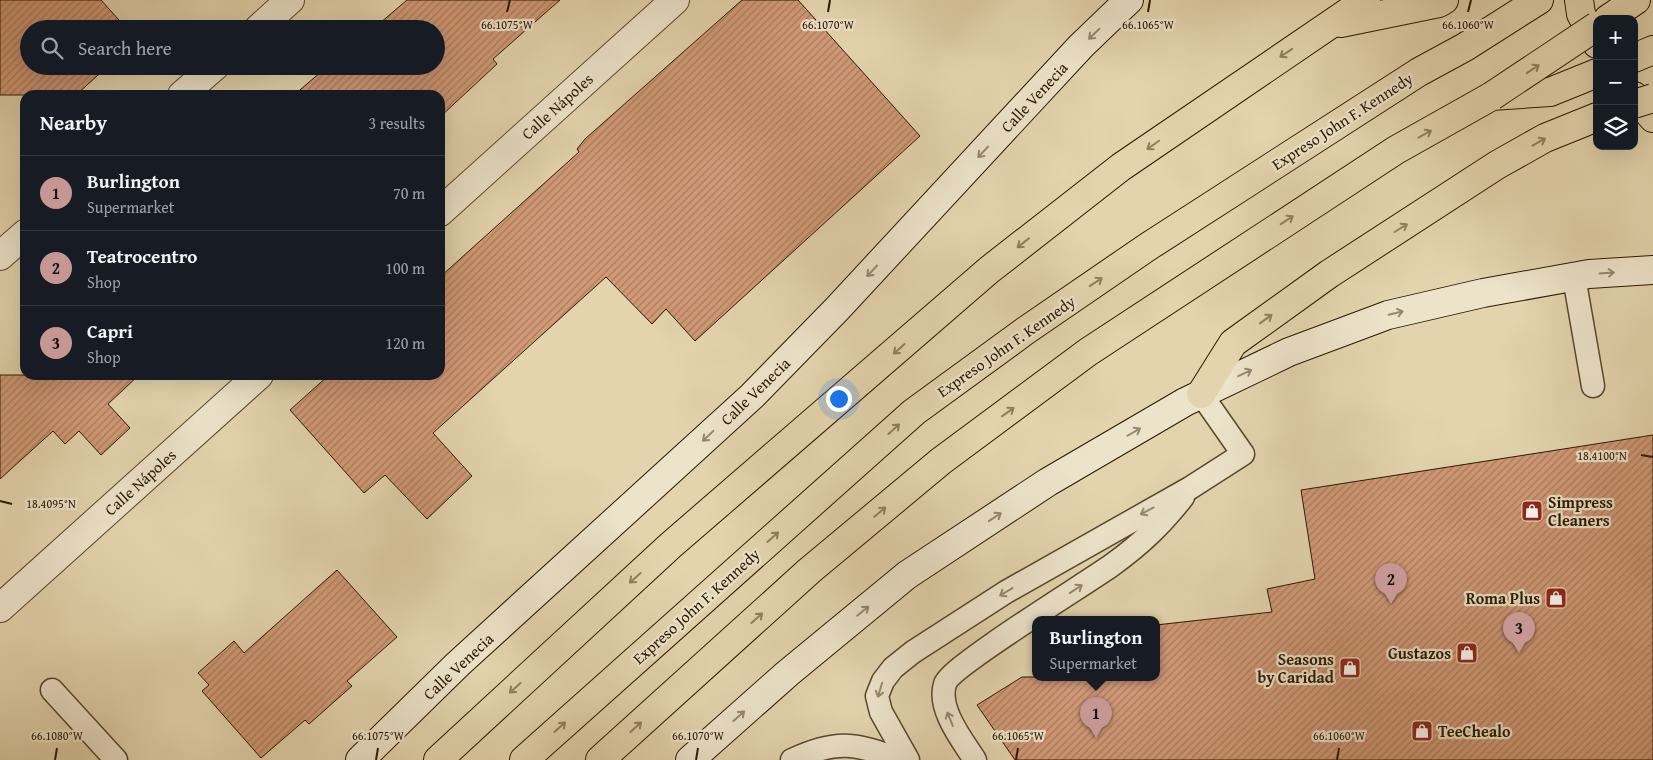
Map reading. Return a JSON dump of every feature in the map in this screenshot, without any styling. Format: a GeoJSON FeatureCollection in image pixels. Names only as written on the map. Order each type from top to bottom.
{"type":"FeatureCollection","features":[{"type":"Feature","properties":{"kind":"highway"},"geometry":{"type":"LineString","coordinates":[[438,760],[671,545],[989,270],[1121,168],[1366,0]]}},
{"type":"Feature","properties":{"kind":"highway","name":"Expreso John F. Kennedy"},"geometry":{"type":"LineString","coordinates":[[524,760],[914,412],[1025,330],[1149,246],[1419,72],[1465,47],[1539,0]]}},
{"type":"Feature","properties":{"kind":"highway"},"geometry":{"type":"LineString","coordinates":[[1578,0],[1582,14],[1593,36]]}},
{"type":"Feature","properties":{"kind":"highway"},"geometry":{"type":"LineString","coordinates":[[1614,15],[1636,0]]}},
{"type":"Feature","properties":{"kind":"highway"},"geometry":{"type":"LineString","coordinates":[[1327,26],[1441,2]]}},
{"type":"Feature","properties":{"kind":"highway"},"geometry":{"type":"LineString","coordinates":[[600,760],[809,571],[957,449],[1088,352],[1396,150],[1492,96],[1593,29]]}},
{"type":"Feature","properties":{"kind":"highway"},"geometry":{"type":"LineString","coordinates":[[1638,56],[1653,50]]}},
{"type":"Feature","properties":{"kind":"highway"},"geometry":{"type":"LineString","coordinates":[[1492,96],[1550,92],[1593,75]]}},
{"type":"Feature","properties":{"kind":"highway"},"geometry":{"type":"LineString","coordinates":[[1638,103],[1653,98]]}},
{"type":"Feature","properties":{"kind":"highway"},"geometry":{"type":"LineString","coordinates":[[1638,101],[1653,118]]}},
{"type":"Feature","properties":{"kind":"highway"},"geometry":{"type":"LineString","coordinates":[[1201,394],[1233,343],[1297,297],[1497,165],[1546,138],[1588,120]]}},
{"type":"Feature","properties":{"kind":"street"},"geometry":{"type":"LineString","coordinates":[[268,20],[290,0]]}},
{"type":"Feature","properties":{"kind":"street","name":"Calle Nápoles"},"geometry":{"type":"LineString","coordinates":[[445,207],[675,0]]}},
{"type":"Feature","properties":{"kind":"street","name":"Calle Venecia"},"geometry":{"type":"LineString","coordinates":[[360,760],[458,664],[752,396],[837,309],[1081,46],[1129,0]]}},
{"type":"Feature","properties":{"kind":"street"},"geometry":{"type":"LineString","coordinates":[[188,90],[205,75]]}},
{"type":"Feature","properties":{"kind":"street"},"geometry":{"type":"LineString","coordinates":[[0,256],[20,238]]}},
{"type":"Feature","properties":{"kind":"street"},"geometry":{"type":"LineString","coordinates":[[690,760],[788,673],[907,576],[1048,482],[1201,394],[1289,352],[1388,315],[1483,293],[1574,277],[1653,270]]}},
{"type":"Feature","properties":{"kind":"street","name":"Calle Nápoles"},"geometry":{"type":"LineString","coordinates":[[0,608],[253,380]]}},
{"type":"Feature","properties":{"kind":"lane"},"geometry":{"type":"LineString","coordinates":[[1574,277],[1593,386]]}},
{"type":"Feature","properties":{"kind":"lane"},"geometry":{"type":"LineString","coordinates":[[908,760],[881,712],[877,696],[883,681],[894,668],[913,652],[1006,592],[1190,488],[1243,454],[1201,394]]}},
{"type":"Feature","properties":{"kind":"lane"},"geometry":{"type":"LineString","coordinates":[[1036,616],[1113,565],[1157,530],[1190,488]]}},
{"type":"Feature","properties":{"kind":"lane"},"geometry":{"type":"LineString","coordinates":[[975,760],[950,720],[945,698],[945,684],[952,675],[980,653],[1032,619]]}},
{"type":"Feature","properties":{"kind":"lane"},"geometry":{"type":"LineString","coordinates":[[52,690],[116,760]]}},
{"type":"Feature","properties":{"kind":"lane"},"geometry":{"type":"LineString","coordinates":[[792,760],[822,747],[837,744],[865,753],[900,760]]}},
{"type":"Feature","properties":{"kind":"building"},"geometry":{"type":"Polygon","coordinates":[[[0,0],[101,0],[119,20],[20,20],[20,75],[98,75],[82,90],[20,90],[20,95],[0,95],[0,0]]]}},
{"type":"Feature","properties":{"kind":"building"},"geometry":{"type":"Polygon","coordinates":[[[407,0],[560,0],[493,59],[497,64],[445,112],[445,90],[300,90],[317,75],[445,75],[445,20],[384,20],[407,0]]]}},
{"type":"Feature","properties":{"kind":"building"},"geometry":{"type":"Polygon","coordinates":[[[742,0],[798,0],[920,136],[695,341],[666,309],[652,324],[606,277],[433,433],[472,476],[427,519],[385,475],[364,493],[290,410],[323,380],[445,380],[445,273],[579,152],[577,149],[585,139],[742,0]]]}},
{"type":"Feature","properties":{"kind":"building"},"geometry":{"type":"Polygon","coordinates":[[[0,375],[20,375],[20,380],[134,380],[108,404],[130,428],[101,455],[79,431],[65,444],[53,431],[0,479],[0,375]]]}},
{"type":"Feature","properties":{"kind":"building"},"geometry":{"type":"Polygon","coordinates":[[[1653,435],[1653,760],[1015,760],[977,705],[1022,677],[1032,677],[1032,681],[1160,681],[1160,625],[1272,612],[1267,589],[1315,579],[1301,490],[1653,435]]]}},
{"type":"Feature","properties":{"kind":"building"},"geometry":{"type":"Polygon","coordinates":[[[337,570],[397,637],[347,681],[352,686],[309,724],[305,720],[261,758],[202,691],[209,685],[198,673],[234,641],[244,653],[337,570]]]}},
{"type":"Feature","properties":{"kind":"place","name":"Simpress Cleaners"},"geometry":{"type":"Point","coordinates":[1532,511]}},
{"type":"Feature","properties":{"kind":"place","name":"Roma Plus"},"geometry":{"type":"Point","coordinates":[1556,598]}},
{"type":"Feature","properties":{"kind":"place","name":"Teatrocentro"},"geometry":{"type":"Point","coordinates":[1391,604]}},
{"type":"Feature","properties":{"kind":"place","name":"Gustazos"},"geometry":{"type":"Point","coordinates":[1467,653]}},
{"type":"Feature","properties":{"kind":"place","name":"Capri"},"geometry":{"type":"Point","coordinates":[1519,653]}},
{"type":"Feature","properties":{"kind":"place","name":"Seasons by Caridad"},"geometry":{"type":"Point","coordinates":[1350,668]}},
{"type":"Feature","properties":{"kind":"place","name":"TeeChealo"},"geometry":{"type":"Point","coordinates":[1422,731]}},
{"type":"Feature","properties":{"kind":"place","name":"Burlington"},"geometry":{"type":"Point","coordinates":[1096,738]}}]}
